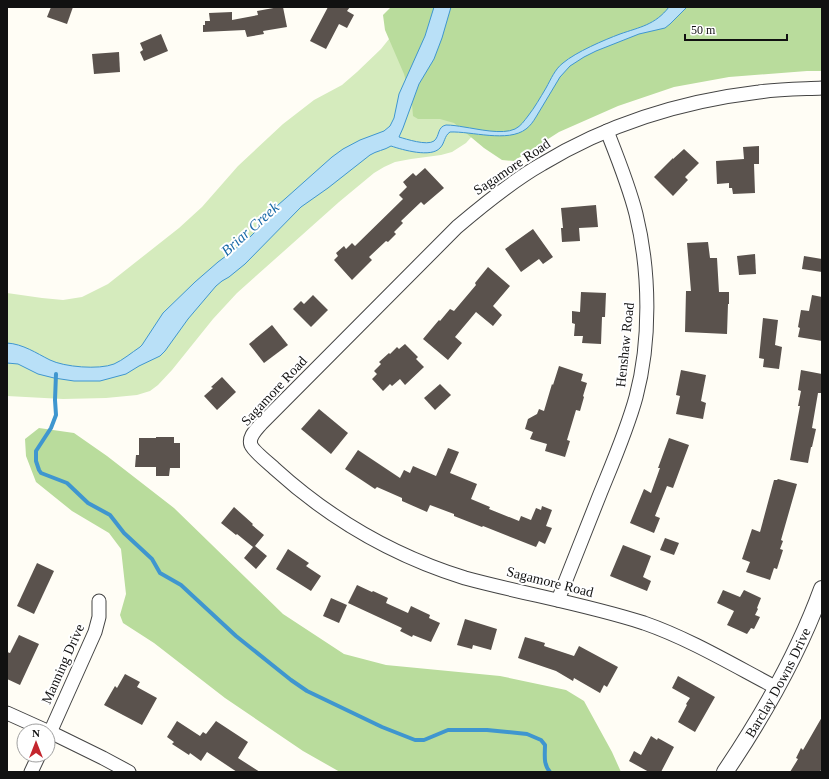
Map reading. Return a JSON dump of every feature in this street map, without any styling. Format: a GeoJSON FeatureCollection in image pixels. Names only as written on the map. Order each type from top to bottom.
{"type":"FeatureCollection","features":[{"type":"Feature","properties":{"kind":"street","name":"Sagamore Road"},"geometry":{"type":"LineString","coordinates":[[777,688],[692,644],[629,618],[477,581],[445,572],[410,558],[350,526],[310,498],[284,477],[252,447],[251,439],[253,433],[261,424],[467,218],[507,187],[538,166],[607,131],[659,112],[702,101],[758,92],[822,88]]}},
{"type":"Feature","properties":{"kind":"street","name":"Henshaw Road"},"geometry":{"type":"LineString","coordinates":[[558,600],[626,429],[636,396],[644,351],[647,311],[642,247],[636,214],[607,131]]}},
{"type":"Feature","properties":{"kind":"street","name":"Barclay Downs Drive"},"geometry":{"type":"LineString","coordinates":[[725,772],[757,723],[777,688],[803,636],[822,589]]}},
{"type":"Feature","properties":{"kind":"street","name":"Manning Drive"},"geometry":{"type":"LineString","coordinates":[[53,723],[95,632],[99,617],[99,601]]}},
{"type":"Feature","properties":{"kind":"street"},"geometry":{"type":"LineString","coordinates":[[7,712],[28,723]]}},
{"type":"Feature","properties":{"kind":"street"},"geometry":{"type":"LineString","coordinates":[[56,737],[129,772]]}},
{"type":"Feature","properties":{"kind":"green space"},"geometry":{"type":"Polygon","coordinates":[[[391,7],[822,7],[822,71],[729,77],[674,87],[618,106],[559,132],[514,161],[502,160],[484,148],[454,123],[440,119],[418,119],[413,116],[412,104],[404,74],[385,30],[383,15],[391,7]]]}},
{"type":"Feature","properties":{"kind":"green space"},"geometry":{"type":"Polygon","coordinates":[[[405,19],[482,125],[466,143],[452,152],[395,162],[374,173],[339,202],[237,293],[213,319],[172,370],[150,391],[137,395],[106,398],[63,399],[7,396],[7,293],[63,300],[82,297],[108,284],[179,228],[202,207],[238,166],[283,124],[314,100],[342,85],[357,72],[381,49],[405,19]]]}},
{"type":"Feature","properties":{"kind":"green space"},"geometry":{"type":"Polygon","coordinates":[[[39,428],[74,433],[107,456],[174,508],[283,614],[344,654],[386,665],[500,676],[566,690],[584,701],[612,752],[621,772],[340,772],[303,751],[225,698],[154,643],[123,623],[120,615],[126,594],[121,549],[109,533],[72,511],[36,482],[26,456],[25,439],[39,428]]]}},
{"type":"Feature","properties":{"kind":"water"},"geometry":{"type":"Polygon","coordinates":[[[434,7],[451,7],[434,59],[419,84],[399,137],[427,143],[434,141],[441,128],[446,125],[497,132],[515,129],[533,109],[553,74],[563,63],[598,43],[653,22],[669,7],[687,7],[665,28],[639,34],[596,51],[570,66],[560,77],[533,122],[529,127],[518,133],[500,136],[450,132],[442,146],[436,151],[424,153],[391,146],[370,155],[301,207],[245,264],[216,286],[188,319],[160,356],[126,374],[100,381],[74,381],[38,374],[18,364],[7,363],[7,343],[24,347],[56,362],[82,367],[100,367],[114,364],[140,347],[163,313],[218,262],[247,240],[257,230],[270,212],[332,157],[343,149],[360,140],[384,131],[390,126],[394,118],[399,94],[425,36],[434,7]]]}},
{"type":"Feature","properties":{"kind":"building"},"geometry":{"type":"Polygon","coordinates":[[[51,7],[73,7],[67,24],[47,17],[51,7]]]}},
{"type":"Feature","properties":{"kind":"building"},"geometry":{"type":"Polygon","coordinates":[[[283,7],[287,27],[263,31],[264,34],[247,37],[245,30],[203,32],[203,25],[205,25],[205,21],[210,21],[209,13],[232,12],[232,20],[258,15],[257,11],[283,7]]]}},
{"type":"Feature","properties":{"kind":"building"},"geometry":{"type":"Polygon","coordinates":[[[328,7],[350,7],[347,11],[354,15],[347,28],[339,24],[326,49],[310,41],[328,7]]]}},
{"type":"Feature","properties":{"kind":"building"},"geometry":{"type":"Polygon","coordinates":[[[161,34],[168,51],[144,61],[140,52],[143,50],[140,43],[161,34]]]}},
{"type":"Feature","properties":{"kind":"building"},"geometry":{"type":"Polygon","coordinates":[[[119,52],[120,72],[94,74],[92,54],[119,52]]]}},
{"type":"Feature","properties":{"kind":"building"},"geometry":{"type":"Polygon","coordinates":[[[759,146],[759,164],[754,164],[755,193],[733,194],[732,188],[729,188],[729,183],[717,184],[716,161],[744,159],[743,147],[759,146]]]}},
{"type":"Feature","properties":{"kind":"building"},"geometry":{"type":"Polygon","coordinates":[[[684,149],[699,163],[685,177],[688,180],[673,196],[654,177],[684,149]]]}},
{"type":"Feature","properties":{"kind":"building"},"geometry":{"type":"Polygon","coordinates":[[[425,168],[444,188],[424,205],[421,202],[401,221],[403,223],[394,232],[396,234],[369,257],[372,260],[352,280],[334,260],[338,256],[336,253],[344,246],[346,249],[352,243],[355,246],[403,199],[399,195],[407,187],[403,182],[413,173],[416,176],[425,168]]]}},
{"type":"Feature","properties":{"kind":"building"},"geometry":{"type":"Polygon","coordinates":[[[596,205],[598,227],[579,228],[580,241],[562,242],[561,228],[563,228],[561,208],[596,205]]]}},
{"type":"Feature","properties":{"kind":"building"},"geometry":{"type":"Polygon","coordinates":[[[533,229],[553,257],[543,264],[539,259],[521,272],[505,249],[533,229]]]}},
{"type":"Feature","properties":{"kind":"building"},"geometry":{"type":"Polygon","coordinates":[[[708,242],[710,258],[717,258],[719,292],[729,292],[727,334],[685,332],[686,291],[691,291],[687,243],[708,242]]]}},
{"type":"Feature","properties":{"kind":"building"},"geometry":{"type":"Polygon","coordinates":[[[755,254],[756,274],[739,275],[737,256],[755,254]]]}},
{"type":"Feature","properties":{"kind":"building"},"geometry":{"type":"Polygon","coordinates":[[[804,256],[822,259],[822,272],[802,269],[804,256]]]}},
{"type":"Feature","properties":{"kind":"building"},"geometry":{"type":"Polygon","coordinates":[[[488,267],[510,286],[493,306],[502,315],[493,326],[476,312],[455,337],[462,343],[448,360],[423,339],[450,309],[454,311],[476,285],[475,283],[488,267]]]}},
{"type":"Feature","properties":{"kind":"building"},"geometry":{"type":"Polygon","coordinates":[[[581,292],[606,293],[605,317],[602,317],[601,344],[582,343],[583,336],[574,336],[575,324],[572,323],[572,311],[580,312],[581,292]]]}},
{"type":"Feature","properties":{"kind":"building"},"geometry":{"type":"Polygon","coordinates":[[[313,295],[328,310],[311,327],[293,309],[301,301],[304,304],[313,295]]]}},
{"type":"Feature","properties":{"kind":"building"},"geometry":{"type":"Polygon","coordinates":[[[812,295],[822,297],[822,341],[798,337],[801,310],[809,311],[812,295]]]}},
{"type":"Feature","properties":{"kind":"building"},"geometry":{"type":"Polygon","coordinates":[[[763,318],[778,320],[775,345],[782,347],[779,369],[763,367],[764,359],[759,358],[763,318]]]}},
{"type":"Feature","properties":{"kind":"building"},"geometry":{"type":"Polygon","coordinates":[[[272,325],[288,345],[264,363],[249,344],[272,325]]]}},
{"type":"Feature","properties":{"kind":"building"},"geometry":{"type":"Polygon","coordinates":[[[405,344],[418,357],[416,359],[424,367],[405,385],[400,379],[392,386],[390,384],[383,391],[372,379],[377,374],[374,371],[381,364],[379,362],[389,353],[390,354],[397,347],[399,349],[405,344]]]}},
{"type":"Feature","properties":{"kind":"building"},"geometry":{"type":"Polygon","coordinates":[[[559,366],[583,374],[581,381],[587,383],[580,411],[576,410],[567,440],[570,441],[565,457],[545,451],[547,444],[530,439],[533,432],[525,429],[528,419],[537,414],[539,409],[544,411],[559,366]]]}},
{"type":"Feature","properties":{"kind":"building"},"geometry":{"type":"Polygon","coordinates":[[[681,370],[706,375],[701,401],[706,403],[703,419],[676,414],[680,396],[676,395],[681,370]]]}},
{"type":"Feature","properties":{"kind":"building"},"geometry":{"type":"Polygon","coordinates":[[[801,370],[822,374],[822,393],[818,393],[812,428],[816,429],[808,463],[790,460],[800,406],[798,406],[801,391],[798,390],[801,370]]]}},
{"type":"Feature","properties":{"kind":"building"},"geometry":{"type":"Polygon","coordinates":[[[222,377],[236,392],[217,410],[204,396],[222,377]]]}},
{"type":"Feature","properties":{"kind":"building"},"geometry":{"type":"Polygon","coordinates":[[[440,384],[451,395],[435,410],[424,398],[440,384]]]}},
{"type":"Feature","properties":{"kind":"building"},"geometry":{"type":"Polygon","coordinates":[[[319,409],[348,433],[331,454],[301,429],[319,409]]]}},
{"type":"Feature","properties":{"kind":"building"},"geometry":{"type":"Polygon","coordinates":[[[174,437],[174,443],[180,443],[180,468],[170,468],[169,476],[156,476],[156,467],[135,467],[136,455],[139,455],[139,438],[174,437]]]}},
{"type":"Feature","properties":{"kind":"building"},"geometry":{"type":"Polygon","coordinates":[[[669,438],[689,445],[673,488],[667,486],[655,516],[660,518],[654,533],[630,523],[644,489],[651,493],[669,438]]]}},
{"type":"Feature","properties":{"kind":"building"},"geometry":{"type":"Polygon","coordinates":[[[448,448],[459,452],[450,473],[477,484],[471,499],[490,507],[489,509],[519,521],[521,516],[531,520],[536,508],[541,510],[542,506],[552,510],[546,526],[552,528],[545,544],[539,541],[536,547],[454,516],[454,514],[430,505],[427,512],[402,501],[402,498],[377,487],[375,489],[345,469],[358,450],[400,478],[404,470],[410,473],[413,466],[436,476],[448,448]]]}},
{"type":"Feature","properties":{"kind":"building"},"geometry":{"type":"Polygon","coordinates":[[[778,479],[797,484],[781,540],[783,541],[780,549],[783,550],[777,569],[774,568],[770,580],[746,572],[750,562],[742,559],[752,529],[760,532],[774,480],[778,479]]]}},
{"type":"Feature","properties":{"kind":"building"},"geometry":{"type":"Polygon","coordinates":[[[234,507],[264,535],[255,546],[267,556],[256,569],[244,558],[253,547],[221,523],[234,507]]]}},
{"type":"Feature","properties":{"kind":"building"},"geometry":{"type":"Polygon","coordinates":[[[665,538],[679,543],[674,555],[660,550],[665,538]]]}},
{"type":"Feature","properties":{"kind":"building"},"geometry":{"type":"Polygon","coordinates":[[[623,545],[651,556],[643,577],[651,581],[647,591],[610,576],[623,545]]]}},
{"type":"Feature","properties":{"kind":"building"},"geometry":{"type":"Polygon","coordinates":[[[288,549],[309,563],[306,566],[321,576],[311,591],[276,569],[288,549]]]}},
{"type":"Feature","properties":{"kind":"building"},"geometry":{"type":"Polygon","coordinates":[[[37,563],[54,571],[34,614],[17,606],[37,563]]]}},
{"type":"Feature","properties":{"kind":"building"},"geometry":{"type":"Polygon","coordinates":[[[357,585],[388,598],[386,603],[408,613],[411,606],[430,615],[429,618],[440,623],[431,642],[413,635],[412,637],[400,631],[402,628],[348,603],[357,585]]]}},
{"type":"Feature","properties":{"kind":"building"},"geometry":{"type":"Polygon","coordinates":[[[723,590],[740,597],[744,590],[761,598],[755,615],[760,617],[754,629],[751,628],[747,634],[727,625],[734,611],[717,603],[723,590]]]}},
{"type":"Feature","properties":{"kind":"building"},"geometry":{"type":"Polygon","coordinates":[[[331,598],[347,605],[339,623],[323,616],[331,598]]]}},
{"type":"Feature","properties":{"kind":"building"},"geometry":{"type":"Polygon","coordinates":[[[465,619],[497,629],[491,650],[473,645],[472,649],[457,645],[465,619]]]}},
{"type":"Feature","properties":{"kind":"building"},"geometry":{"type":"Polygon","coordinates":[[[19,635],[39,644],[20,685],[7,679],[7,652],[10,653],[19,635]]]}},
{"type":"Feature","properties":{"kind":"building"},"geometry":{"type":"Polygon","coordinates":[[[525,637],[545,643],[544,646],[574,656],[579,646],[618,667],[607,687],[604,685],[600,693],[574,678],[573,681],[556,671],[518,658],[525,637]]]}},
{"type":"Feature","properties":{"kind":"building"},"geometry":{"type":"Polygon","coordinates":[[[125,674],[140,682],[137,687],[157,698],[142,725],[104,705],[115,686],[117,688],[125,674]]]}},
{"type":"Feature","properties":{"kind":"building"},"geometry":{"type":"Polygon","coordinates":[[[678,676],[715,697],[695,732],[678,722],[690,698],[672,688],[678,676]]]}},
{"type":"Feature","properties":{"kind":"building"},"geometry":{"type":"Polygon","coordinates":[[[822,717],[822,768],[820,772],[790,772],[798,759],[796,758],[801,748],[803,750],[822,717]]]}},
{"type":"Feature","properties":{"kind":"building"},"geometry":{"type":"Polygon","coordinates":[[[177,721],[200,736],[203,732],[206,734],[216,721],[248,742],[238,758],[260,772],[237,772],[207,752],[201,761],[190,753],[189,755],[172,744],[174,742],[167,737],[177,721]]]}},
{"type":"Feature","properties":{"kind":"building"},"geometry":{"type":"Polygon","coordinates":[[[651,736],[657,740],[658,738],[674,747],[661,772],[649,772],[629,761],[634,751],[641,755],[651,736]]]}},
{"type":"Feature","properties":{"kind":"waterway"},"geometry":{"type":"LineString","coordinates":[[56,374],[56,415],[51,428],[36,451],[36,461],[41,473],[67,483],[88,503],[110,515],[124,533],[152,559],[160,573],[181,585],[236,636],[307,691],[382,727],[415,740],[424,740],[448,730],[487,730],[527,734],[541,740],[545,745],[545,763],[550,772]]}},
{"type":"Feature","properties":{"kind":"water label","name":"Briar Creek"},"geometry":{"type":"Point","coordinates":[250,229]}}]}
